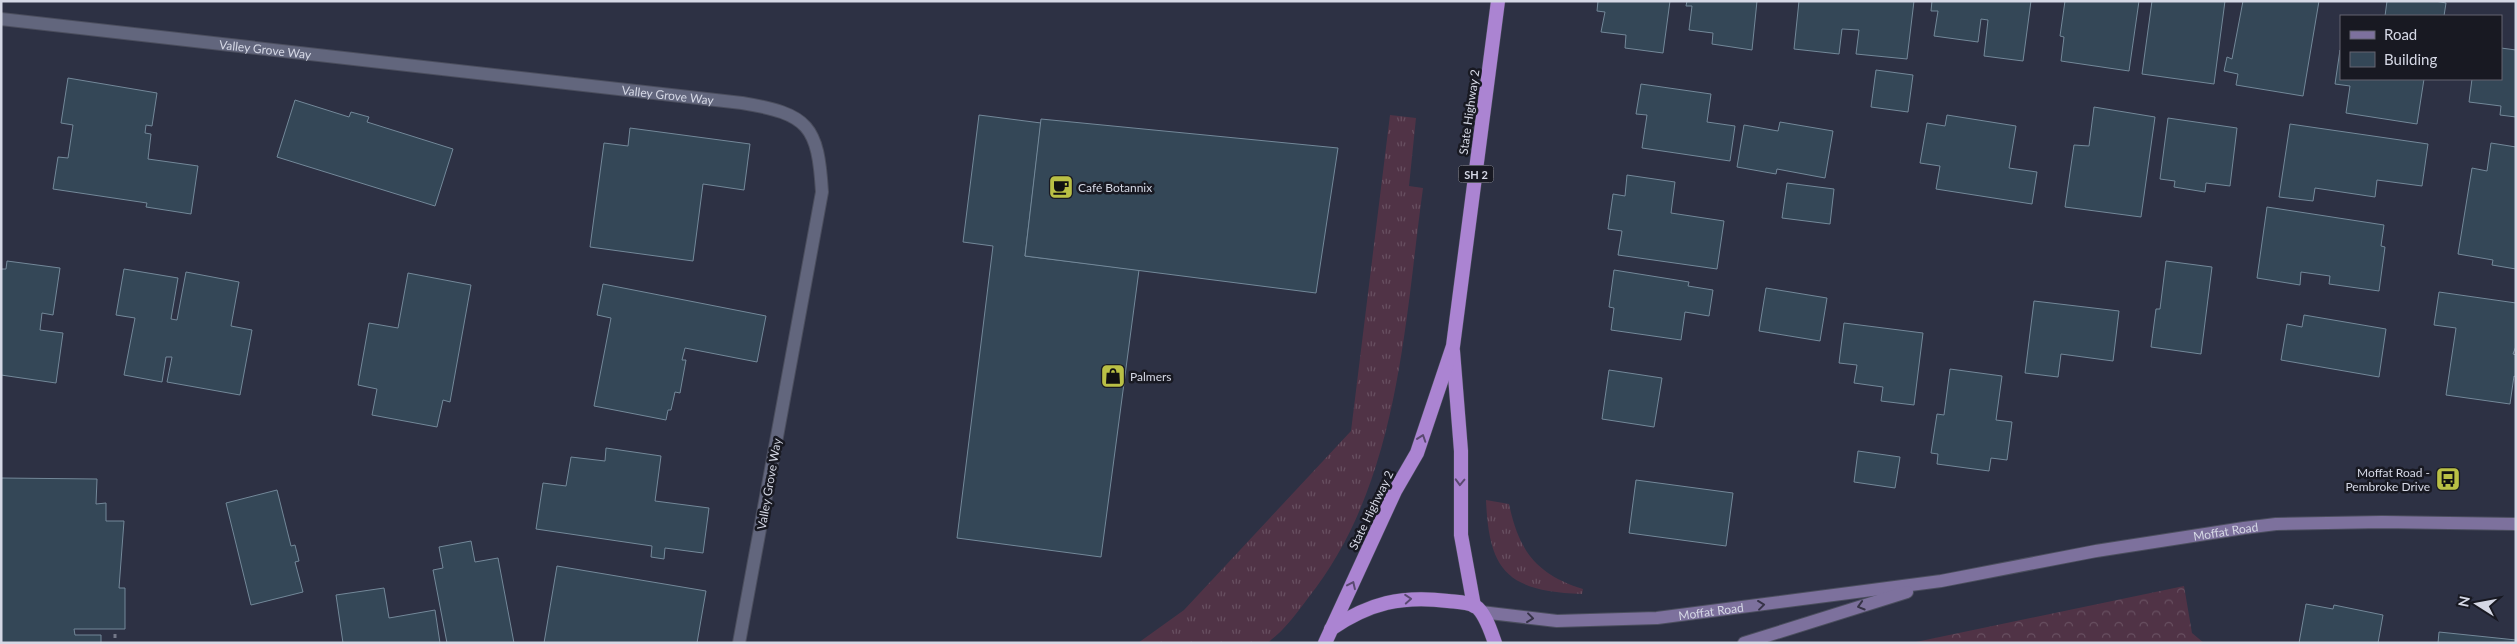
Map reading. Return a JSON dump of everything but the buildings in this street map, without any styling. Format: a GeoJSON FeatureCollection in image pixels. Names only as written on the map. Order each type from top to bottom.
{"type":"FeatureCollection","features":[{"type":"Feature","properties":{"kind":"highway","name":"State Highway 2"},"geometry":{"type":"LineString","coordinates":[[1331,629],[1395,491],[1417,452],[1453,346],[1498,1]]}},
{"type":"Feature","properties":{"kind":"highway","name":"State Highway 2"},"geometry":{"type":"LineString","coordinates":[[1453,346],[1461,451],[1461,535],[1478,609]]}},
{"type":"Feature","properties":{"kind":"highway"},"geometry":{"type":"LineString","coordinates":[[1331,629],[1365,609],[1408,598],[1438,600],[1478,609]]}},
{"type":"Feature","properties":{"kind":"highway","name":"SH 2"},"geometry":{"type":"LineString","coordinates":[[1478,609],[1495,643]]}},
{"type":"Feature","properties":{"kind":"highway","name":"SH 2"},"geometry":{"type":"LineString","coordinates":[[1325,643],[1331,629]]}},
{"type":"Feature","properties":{"kind":"main road","name":"Moffat Road"},"geometry":{"type":"LineString","coordinates":[[1478,609],[1557,621],[1657,618],[1941,582],[2115,548],[2276,524],[2382,522],[2516,524]]}},
{"type":"Feature","properties":{"kind":"main road","name":"Moffat Road"},"geometry":{"type":"LineString","coordinates":[[1744,643],[1941,582]]}},
{"type":"Feature","properties":{"kind":"street","name":"Valley Grove Way"},"geometry":{"type":"LineString","coordinates":[[1,19],[742,103],[770,107],[795,117],[810,132],[820,156],[822,192],[740,643]]}},
{"type":"Feature","properties":{"kind":"path"},"geometry":{"type":"LineString","coordinates":[[115,634],[115,643]]}},
{"type":"Feature","properties":{"kind":"green space"},"geometry":{"type":"Polygon","coordinates":[[[1390,115],[1416,118],[1409,186],[1423,188],[1410,295],[1392,402],[1379,455],[1362,505],[1338,553],[1308,598],[1284,628],[1267,643],[1138,643],[1184,610],[1351,431],[1390,115]]]}},
{"type":"Feature","properties":{"kind":"green space"},"geometry":{"type":"Polygon","coordinates":[[[1486,500],[1509,504],[1518,535],[1524,548],[1532,558],[1553,576],[1583,589],[1582,594],[1537,588],[1520,582],[1508,573],[1498,561],[1492,545],[1486,500]]]}},
{"type":"Feature","properties":{"kind":"green space"},"geometry":{"type":"Polygon","coordinates":[[[2184,586],[2192,633],[2204,643],[1911,643],[2184,586]]]}},
{"type":"Feature","properties":{"kind":"place","name":"Café Botannix"},"geometry":{"type":"Point","coordinates":[1061,187]}},
{"type":"Feature","properties":{"kind":"place","name":"Palmers"},"geometry":{"type":"Point","coordinates":[1113,376]}},
{"type":"Feature","properties":{"kind":"place","name":"Moffat Road - Pembroke Drive"},"geometry":{"type":"Point","coordinates":[2448,479]}}]}
